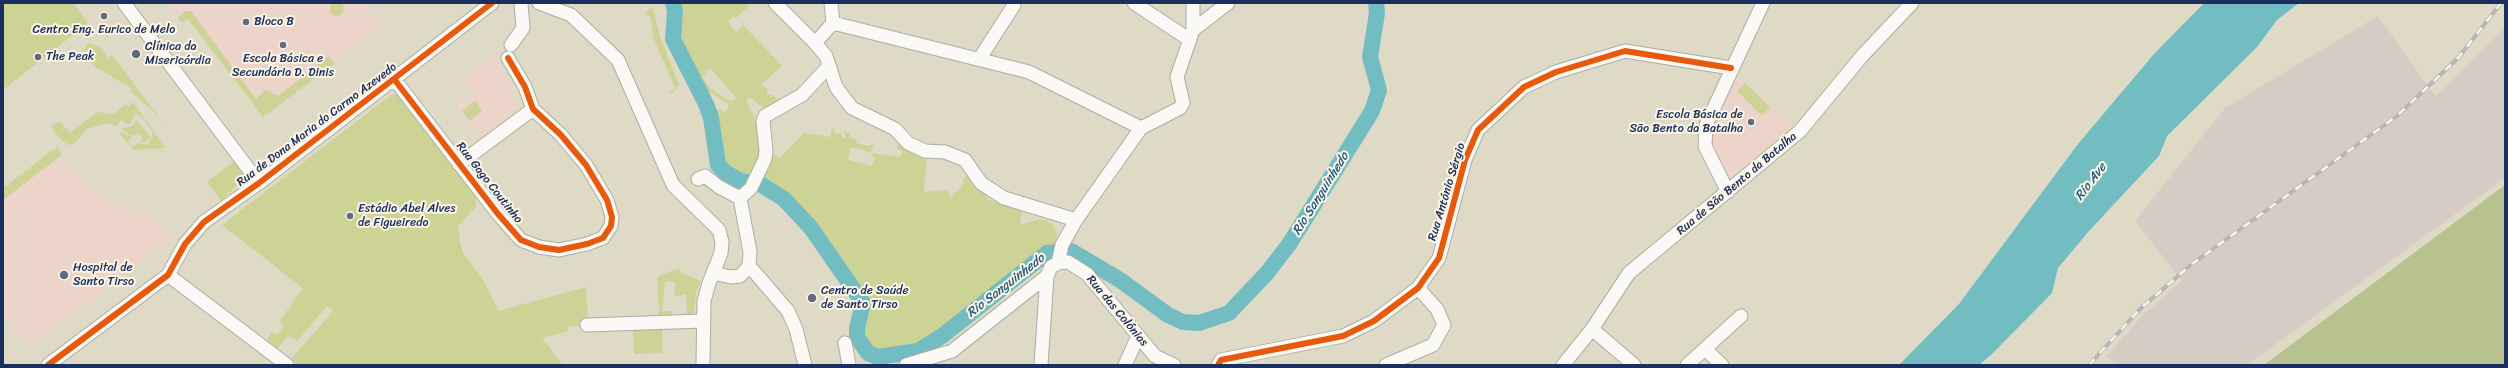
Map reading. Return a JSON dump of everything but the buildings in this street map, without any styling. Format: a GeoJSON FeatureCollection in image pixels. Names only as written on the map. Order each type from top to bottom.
{"type":"FeatureCollection","features":[{"type":"Feature","properties":{"kind":"street"},"geometry":{"type":"LineString","coordinates":[[124,3],[259,183]]}},
{"type":"Feature","properties":{"kind":"street","name":"Rua de Dona Maria do Carmo Azevedo"},"geometry":{"type":"LineString","coordinates":[[168,275],[194,231],[259,183],[492,3]]}},
{"type":"Feature","properties":{"kind":"street"},"geometry":{"type":"LineString","coordinates":[[511,45],[523,28],[521,3]]}},
{"type":"Feature","properties":{"kind":"street"},"geometry":{"type":"LineString","coordinates":[[540,3],[571,9],[618,60],[673,185],[719,230],[722,242],[721,253],[704,301],[703,365]]}},
{"type":"Feature","properties":{"kind":"street"},"geometry":{"type":"LineString","coordinates":[[775,3],[826,56],[836,88],[852,108],[895,129],[908,143],[925,152],[945,152],[965,160],[982,182],[1004,198],[1076,220]]}},
{"type":"Feature","properties":{"kind":"street"},"geometry":{"type":"LineString","coordinates":[[815,43],[833,23],[831,3]]}},
{"type":"Feature","properties":{"kind":"street"},"geometry":{"type":"LineString","coordinates":[[1134,3],[1192,35]]}},
{"type":"Feature","properties":{"kind":"street"},"geometry":{"type":"LineString","coordinates":[[906,365],[952,351],[1047,276],[1060,255],[1076,220],[1141,128],[1180,108],[1183,103],[1177,77],[1192,35],[1193,3]]}},
{"type":"Feature","properties":{"kind":"street"},"geometry":{"type":"LineString","coordinates":[[1192,35],[1228,3]]}},
{"type":"Feature","properties":{"kind":"street"},"geometry":{"type":"LineString","coordinates":[[1728,192],[1705,146],[1706,126],[1731,68],[1763,3]]}},
{"type":"Feature","properties":{"kind":"street","name":"Rua de São Bento da Batalha"},"geometry":{"type":"LineString","coordinates":[[1563,365],[1592,329],[1629,273],[1800,131],[1862,56],[1912,3]]}},
{"type":"Feature","properties":{"kind":"street"},"geometry":{"type":"LineString","coordinates":[[980,58],[1014,5]]}},
{"type":"Feature","properties":{"kind":"street"},"geometry":{"type":"LineString","coordinates":[[833,23],[980,58],[1029,72],[1141,128]]}},
{"type":"Feature","properties":{"kind":"street","name":"Rua António Sérgio"},"geometry":{"type":"LineString","coordinates":[[1218,365],[1222,360],[1343,336],[1374,321],[1418,288],[1439,258],[1465,160],[1478,130],[1524,87],[1556,72],[1625,51],[1731,68]]}},
{"type":"Feature","properties":{"kind":"street"},"geometry":{"type":"LineString","coordinates":[[459,164],[533,109],[525,87],[508,58]]}},
{"type":"Feature","properties":{"kind":"street"},"geometry":{"type":"LineString","coordinates":[[740,198],[753,184],[766,151],[763,121],[765,116],[802,95],[829,66]]}},
{"type":"Feature","properties":{"kind":"street","name":"Rua Gago Coutinho"},"geometry":{"type":"LineString","coordinates":[[394,79],[512,232],[531,244],[547,249],[571,248],[603,238],[611,226],[612,217],[607,200],[586,165],[561,135],[533,109]]}},
{"type":"Feature","properties":{"kind":"street"},"geometry":{"type":"LineString","coordinates":[[698,179],[705,176],[719,187],[740,198]]}},
{"type":"Feature","properties":{"kind":"street"},"geometry":{"type":"LineString","coordinates":[[713,273],[731,277],[740,276],[749,266],[750,252],[740,198]]}},
{"type":"Feature","properties":{"kind":"street","name":"Rua das Colónias"},"geometry":{"type":"LineString","coordinates":[[1060,255],[1087,274],[1155,356],[1174,365]]}},
{"type":"Feature","properties":{"kind":"street"},"geometry":{"type":"LineString","coordinates":[[749,266],[776,294],[788,311],[796,329],[805,365]]}},
{"type":"Feature","properties":{"kind":"street"},"geometry":{"type":"LineString","coordinates":[[48,365],[168,275],[287,365]]}},
{"type":"Feature","properties":{"kind":"street"},"geometry":{"type":"LineString","coordinates":[[1041,365],[1047,276]]}},
{"type":"Feature","properties":{"kind":"street"},"geometry":{"type":"LineString","coordinates":[[1386,365],[1433,345],[1444,325],[1437,309],[1418,288]]}},
{"type":"Feature","properties":{"kind":"street"},"geometry":{"type":"LineString","coordinates":[[1687,365],[1740,316]]}},
{"type":"Feature","properties":{"kind":"street"},"geometry":{"type":"LineString","coordinates":[[587,325],[703,322]]}},
{"type":"Feature","properties":{"kind":"street"},"geometry":{"type":"LineString","coordinates":[[1592,329],[1634,365]]}},
{"type":"Feature","properties":{"kind":"street"},"geometry":{"type":"LineString","coordinates":[[1125,365],[1138,336]]}},
{"type":"Feature","properties":{"kind":"street"},"geometry":{"type":"LineString","coordinates":[[845,343],[849,365]]}},
{"type":"Feature","properties":{"kind":"street"},"geometry":{"type":"LineString","coordinates":[[1705,349],[1722,365]]}},
{"type":"Feature","properties":{"kind":"shaded area","name":"Escola Básica e Secundária D. Dinis"},"geometry":{"type":"Polygon","coordinates":[[[167,3],[364,3],[382,27],[263,117],[188,19],[182,23],[167,3]]]}},
{"type":"Feature","properties":{"kind":"shaded area"},"geometry":{"type":"Polygon","coordinates":[[[2378,16],[2435,96],[2505,27],[2505,178],[2247,365],[2118,365],[2106,357],[2142,316],[2182,281],[2135,221],[2225,108],[2378,16]]]}},
{"type":"Feature","properties":{"kind":"shaded area"},"geometry":{"type":"Polygon","coordinates":[[[494,55],[497,57],[520,108],[482,139],[457,106],[473,94],[462,79],[494,55]]]}},
{"type":"Feature","properties":{"kind":"shaded area","name":"Escola Básica de São Bento da Batalha"},"geometry":{"type":"Polygon","coordinates":[[[1736,73],[1792,126],[1732,178],[1728,177],[1713,145],[1711,145],[1712,127],[1736,73]]]}},
{"type":"Feature","properties":{"kind":"shaded area","name":"Hospital de Santo Tirso"},"geometry":{"type":"Polygon","coordinates":[[[62,155],[90,190],[91,189],[114,203],[150,215],[148,217],[174,236],[30,347],[3,313],[3,200],[62,155]]]}},
{"type":"Feature","properties":{"kind":"green space"},"geometry":{"type":"Polygon","coordinates":[[[334,2],[340,2],[344,6],[344,12],[340,16],[334,16],[330,12],[330,6],[334,2]]]}},
{"type":"Feature","properties":{"kind":"green space"},"geometry":{"type":"Polygon","coordinates":[[[3,3],[73,3],[88,23],[3,90],[3,3]]]}},
{"type":"Feature","properties":{"kind":"green space"},"geometry":{"type":"Polygon","coordinates":[[[675,3],[752,3],[736,18],[734,16],[728,22],[736,32],[743,25],[782,66],[761,85],[767,89],[767,95],[772,94],[779,101],[768,108],[763,108],[752,98],[746,99],[759,129],[761,154],[750,181],[728,172],[720,164],[709,105],[675,38],[677,19],[675,3]],[[710,68],[702,77],[711,89],[730,101],[736,99],[736,98],[710,68]],[[702,88],[711,108],[726,112],[729,104],[702,88]]]}},
{"type":"Feature","properties":{"kind":"green space"},"geometry":{"type":"Polygon","coordinates":[[[653,7],[660,37],[679,85],[671,95],[670,92],[675,88],[653,37],[651,18],[645,13],[653,7]]]}},
{"type":"Feature","properties":{"kind":"green space"},"geometry":{"type":"Polygon","coordinates":[[[185,11],[191,11],[256,99],[266,90],[278,96],[329,56],[335,63],[263,117],[188,19],[182,23],[178,18],[185,11]]]}},
{"type":"Feature","properties":{"kind":"green space"},"geometry":{"type":"Polygon","coordinates":[[[88,43],[99,46],[108,58],[112,55],[165,125],[152,110],[131,92],[131,88],[94,66],[85,54],[82,53],[88,43]]]}},
{"type":"Feature","properties":{"kind":"green space"},"geometry":{"type":"Polygon","coordinates":[[[1745,83],[1770,107],[1762,116],[1737,91],[1745,83]]]}},
{"type":"Feature","properties":{"kind":"green space"},"geometry":{"type":"Polygon","coordinates":[[[397,94],[476,196],[476,207],[458,226],[460,242],[463,253],[482,278],[499,311],[586,287],[588,319],[583,326],[567,327],[569,331],[542,338],[563,365],[298,365],[291,359],[333,311],[327,306],[297,341],[289,335],[277,349],[266,342],[272,332],[277,335],[284,326],[279,322],[303,288],[222,225],[391,95],[397,94]]]}},
{"type":"Feature","properties":{"kind":"green space"},"geometry":{"type":"Polygon","coordinates":[[[475,101],[482,111],[470,121],[462,111],[475,101]]]}},
{"type":"Feature","properties":{"kind":"green space"},"geometry":{"type":"Polygon","coordinates":[[[133,102],[165,148],[134,150],[120,134],[121,132],[132,137],[128,141],[133,147],[138,143],[148,145],[153,133],[142,117],[136,114],[130,124],[125,125],[126,123],[120,120],[117,126],[108,123],[87,129],[74,144],[69,145],[62,141],[51,127],[59,121],[70,133],[97,112],[114,114],[124,105],[130,106],[133,102]]]}},
{"type":"Feature","properties":{"kind":"green space"},"geometry":{"type":"Polygon","coordinates":[[[138,118],[137,121],[150,137],[145,143],[140,141],[143,139],[139,133],[133,136],[122,130],[123,128],[131,127],[138,118]]]}},
{"type":"Feature","properties":{"kind":"green space"},"geometry":{"type":"Polygon","coordinates":[[[832,127],[836,134],[841,133],[842,138],[846,137],[843,131],[851,134],[849,138],[857,140],[856,143],[868,146],[874,143],[871,150],[873,153],[900,157],[903,151],[897,148],[900,140],[927,154],[924,192],[947,190],[951,197],[964,184],[963,180],[970,172],[985,191],[988,200],[1022,209],[1020,225],[1039,219],[1046,220],[1053,225],[1057,233],[1055,250],[1045,252],[917,350],[882,354],[871,352],[859,338],[859,329],[866,303],[812,226],[784,197],[757,182],[769,159],[775,154],[779,159],[804,133],[830,137],[832,127]],[[851,147],[848,160],[872,166],[876,158],[871,156],[873,153],[851,147]]]}},
{"type":"Feature","properties":{"kind":"green space"},"geometry":{"type":"Polygon","coordinates":[[[57,147],[62,155],[3,200],[3,188],[57,147]]]}},
{"type":"Feature","properties":{"kind":"green space"},"geometry":{"type":"Polygon","coordinates":[[[234,162],[241,172],[242,180],[221,201],[207,182],[234,162]]]}},
{"type":"Feature","properties":{"kind":"green space"},"geometry":{"type":"Polygon","coordinates":[[[2505,185],[2505,365],[2264,365],[2505,185]]]}},
{"type":"Feature","properties":{"kind":"green space"},"geometry":{"type":"Polygon","coordinates":[[[679,268],[680,272],[701,281],[696,293],[694,314],[687,315],[686,294],[675,296],[675,282],[665,282],[662,311],[672,311],[672,316],[659,316],[657,277],[679,268]]]}},
{"type":"Feature","properties":{"kind":"green space"},"geometry":{"type":"Polygon","coordinates":[[[662,329],[663,353],[634,354],[633,330],[662,329]]]}},
{"type":"Feature","properties":{"kind":"water","name":"Rio Ave"},"geometry":{"type":"Polygon","coordinates":[[[2204,3],[2299,3],[2277,20],[2257,47],[2167,136],[2159,156],[2089,231],[2058,268],[2052,293],[1991,355],[1979,365],[1899,365],[1959,304],[2078,144],[2154,54],[2204,3]]]}},
{"type":"Feature","properties":{"kind":"waterway","name":"Rio Sanguinhedo"},"geometry":{"type":"LineString","coordinates":[[673,3],[675,11],[673,39],[706,104],[711,118],[718,165],[726,173],[741,181],[760,184],[784,199],[811,228],[863,303],[857,328],[857,337],[868,353],[878,357],[918,351],[942,336],[1047,253],[1071,251],[1120,280],[1168,315],[1183,322],[1199,323],[1229,313],[1267,273],[1290,243],[1372,111],[1379,90],[1370,57],[1377,13],[1376,3]]}},
{"type":"Feature","properties":{"kind":"railway"},"geometry":{"type":"LineString","coordinates":[[2089,365],[2140,309],[2192,264],[2397,116],[2459,57],[2501,3]]}},
{"type":"Feature","properties":{"kind":"cycle path"},"geometry":{"type":"LineString","coordinates":[[48,365],[168,275],[185,244],[204,222],[259,183],[492,3]]}},
{"type":"Feature","properties":{"kind":"cycle path"},"geometry":{"type":"LineString","coordinates":[[1218,365],[1221,360],[1343,336],[1374,321],[1418,288],[1439,258],[1465,160],[1478,130],[1524,87],[1556,72],[1625,51],[1731,68]]}},
{"type":"Feature","properties":{"kind":"cycle path"},"geometry":{"type":"LineString","coordinates":[[394,79],[498,214],[521,240],[539,247],[559,250],[587,244],[603,238],[611,226],[612,217],[607,200],[586,165],[561,135],[533,109],[525,87],[508,58]]}},
{"type":"Feature","properties":{"kind":"place","name":"Centro Eng. Eurico de Melo"},"geometry":{"type":"Point","coordinates":[104,16]}},
{"type":"Feature","properties":{"kind":"place","name":"Bloco B"},"geometry":{"type":"Point","coordinates":[246,22]}},
{"type":"Feature","properties":{"kind":"place","name":"Escola Básica e Secundária D. Dinis"},"geometry":{"type":"Point","coordinates":[283,45]}},
{"type":"Feature","properties":{"kind":"place","name":"Clínica da Misericórdia"},"geometry":{"type":"Point","coordinates":[136,54]}},
{"type":"Feature","properties":{"kind":"place","name":"The Peak"},"geometry":{"type":"Point","coordinates":[38,57]}},
{"type":"Feature","properties":{"kind":"place","name":"Escola Básica de São Bento da Batalha"},"geometry":{"type":"Point","coordinates":[1751,122]}},
{"type":"Feature","properties":{"kind":"place","name":"Estádio Abel Alves de Figueiredo"},"geometry":{"type":"Point","coordinates":[350,216]}},
{"type":"Feature","properties":{"kind":"place","name":"Hospital de Santo Tirso"},"geometry":{"type":"Point","coordinates":[64,275]}},
{"type":"Feature","properties":{"kind":"place","name":"Centro de Saúde de Santo Tirso"},"geometry":{"type":"Point","coordinates":[812,298]}}]}
